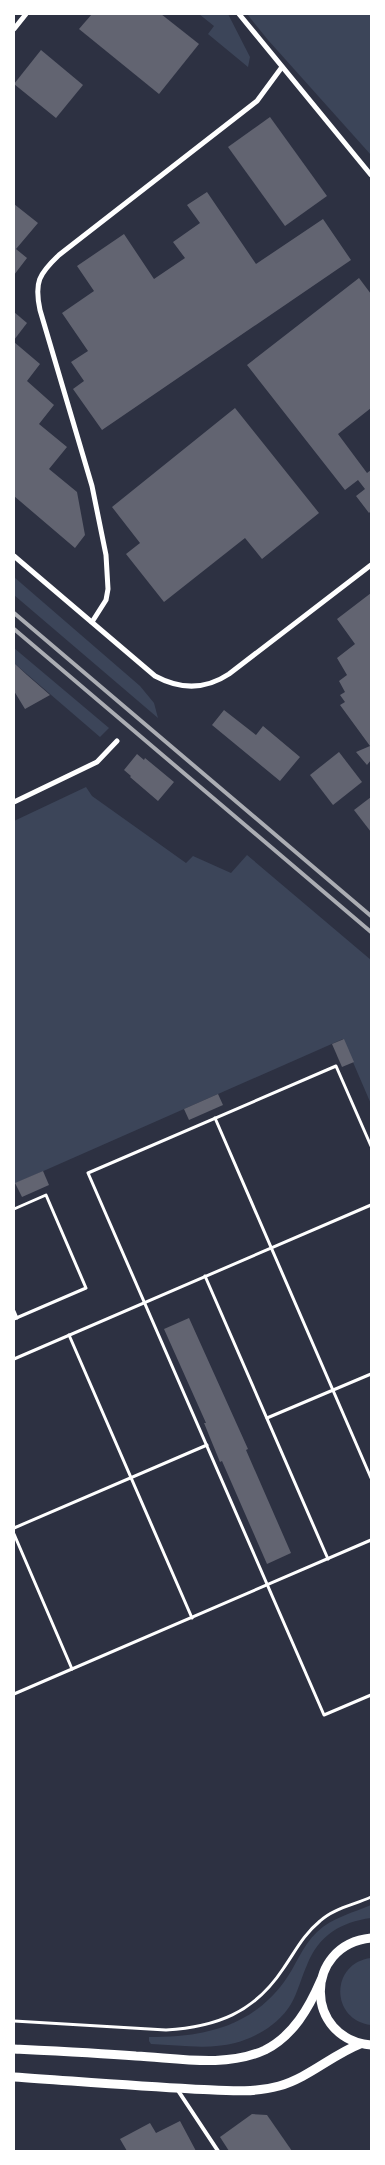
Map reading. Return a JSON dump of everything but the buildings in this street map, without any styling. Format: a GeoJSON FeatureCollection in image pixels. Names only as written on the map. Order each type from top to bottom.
{"type":"FeatureCollection","features":[{"type":"Feature","properties":{"kind":"street"},"geometry":{"type":"LineString","coordinates":[[14,29],[26,14]]}},
{"type":"Feature","properties":{"kind":"street"},"geometry":{"type":"LineString","coordinates":[[239,14],[371,175]]}},
{"type":"Feature","properties":{"kind":"street"},"geometry":{"type":"LineString","coordinates":[[92,622],[106,600],[108,573],[100,518],[86,461],[40,310],[36,288],[39,278],[49,264],[59,255],[257,101],[282,67]]}},
{"type":"Feature","properties":{"kind":"street"},"geometry":{"type":"LineString","coordinates":[[14,556],[155,676],[176,685],[198,687],[229,674],[371,566]]}},
{"type":"Feature","properties":{"kind":"street"},"geometry":{"type":"LineString","coordinates":[[14,802],[97,762],[117,741]]}},
{"type":"Feature","properties":{"kind":"street"},"geometry":{"type":"LineString","coordinates":[[14,2048],[202,2060],[235,2059],[265,2050],[288,2033],[304,2015],[329,1962],[342,1948],[360,1940],[371,1938]]}},
{"type":"Feature","properties":{"kind":"street"},"geometry":{"type":"LineString","coordinates":[[321,1980],[320,2000],[330,2022],[338,2032],[360,2044],[371,2045]]}},
{"type":"Feature","properties":{"kind":"street"},"geometry":{"type":"LineString","coordinates":[[14,2076],[242,2091],[280,2086],[295,2080],[346,2049],[360,2044]]}},
{"type":"Feature","properties":{"kind":"lane"},"geometry":{"type":"LineString","coordinates":[[176,2088],[218,2151]]}},
{"type":"Feature","properties":{"kind":"path"},"geometry":{"type":"LineString","coordinates":[[371,1146],[336,1066],[88,1173],[324,1715],[371,1694]]}},
{"type":"Feature","properties":{"kind":"path"},"geometry":{"type":"LineString","coordinates":[[215,1118],[371,1478]]}},
{"type":"Feature","properties":{"kind":"path"},"geometry":{"type":"LineString","coordinates":[[14,1209],[46,1195],[86,1288],[15,1319],[14,1311]]}},
{"type":"Feature","properties":{"kind":"path"},"geometry":{"type":"LineString","coordinates":[[14,1359],[371,1205]]}},
{"type":"Feature","properties":{"kind":"path"},"geometry":{"type":"LineString","coordinates":[[205,1276],[328,1559]]}},
{"type":"Feature","properties":{"kind":"path"},"geometry":{"type":"LineString","coordinates":[[69,1335],[192,1618]]}},
{"type":"Feature","properties":{"kind":"path"},"geometry":{"type":"LineString","coordinates":[[266,1418],[371,1374]]}},
{"type":"Feature","properties":{"kind":"path"},"geometry":{"type":"LineString","coordinates":[[14,1528],[206,1445]]}},
{"type":"Feature","properties":{"kind":"path"},"geometry":{"type":"LineString","coordinates":[[14,1534],[72,1669]]}},
{"type":"Feature","properties":{"kind":"path"},"geometry":{"type":"LineString","coordinates":[[14,1694],[371,1540]]}},
{"type":"Feature","properties":{"kind":"path"},"geometry":{"type":"LineString","coordinates":[[14,2021],[166,2030],[190,2029],[225,2019],[242,2010],[270,1987],[302,1939],[318,1922],[336,1910],[371,1896]]}},
{"type":"Feature","properties":{"kind":"shaded area"},"geometry":{"type":"Polygon","coordinates":[[[199,14],[228,14],[250,57],[248,67],[208,34],[214,26],[199,14]]]}},
{"type":"Feature","properties":{"kind":"shaded area"},"geometry":{"type":"Polygon","coordinates":[[[247,14],[371,14],[371,155],[268,40],[247,14]]]}},
{"type":"Feature","properties":{"kind":"shaded area"},"geometry":{"type":"Polygon","coordinates":[[[14,577],[140,686],[154,703],[158,718],[14,595],[14,577]]]}},
{"type":"Feature","properties":{"kind":"shaded area"},"geometry":{"type":"Polygon","coordinates":[[[14,648],[109,728],[100,737],[14,663],[14,648]]]}},
{"type":"Feature","properties":{"kind":"shaded area"},"geometry":{"type":"Polygon","coordinates":[[[86,787],[92,796],[186,863],[193,856],[231,873],[247,855],[371,960],[371,1104],[343,1039],[14,1184],[14,821],[86,787]]]}},
{"type":"Feature","properties":{"kind":"shaded area"},"geometry":{"type":"Polygon","coordinates":[[[371,1905],[371,1918],[341,1927],[332,1932],[318,1946],[307,1965],[291,2004],[280,2018],[267,2029],[243,2040],[225,2045],[151,2044],[149,2041],[149,2037],[169,2037],[206,2032],[241,2020],[271,1998],[288,1976],[307,1943],[317,1932],[336,1919],[371,1905]]]}},
{"type":"Feature","properties":{"kind":"shaded area"},"geometry":{"type":"Polygon","coordinates":[[[371,1958],[371,2025],[358,2021],[348,2013],[342,2003],[340,1992],[342,1980],[348,1970],[358,1962],[371,1958]]]}},
{"type":"Feature","properties":{"kind":"railway"},"geometry":{"type":"LineString","coordinates":[[14,613],[371,916]]}},
{"type":"Feature","properties":{"kind":"railway"},"geometry":{"type":"LineString","coordinates":[[14,629],[371,932]]}}]}
